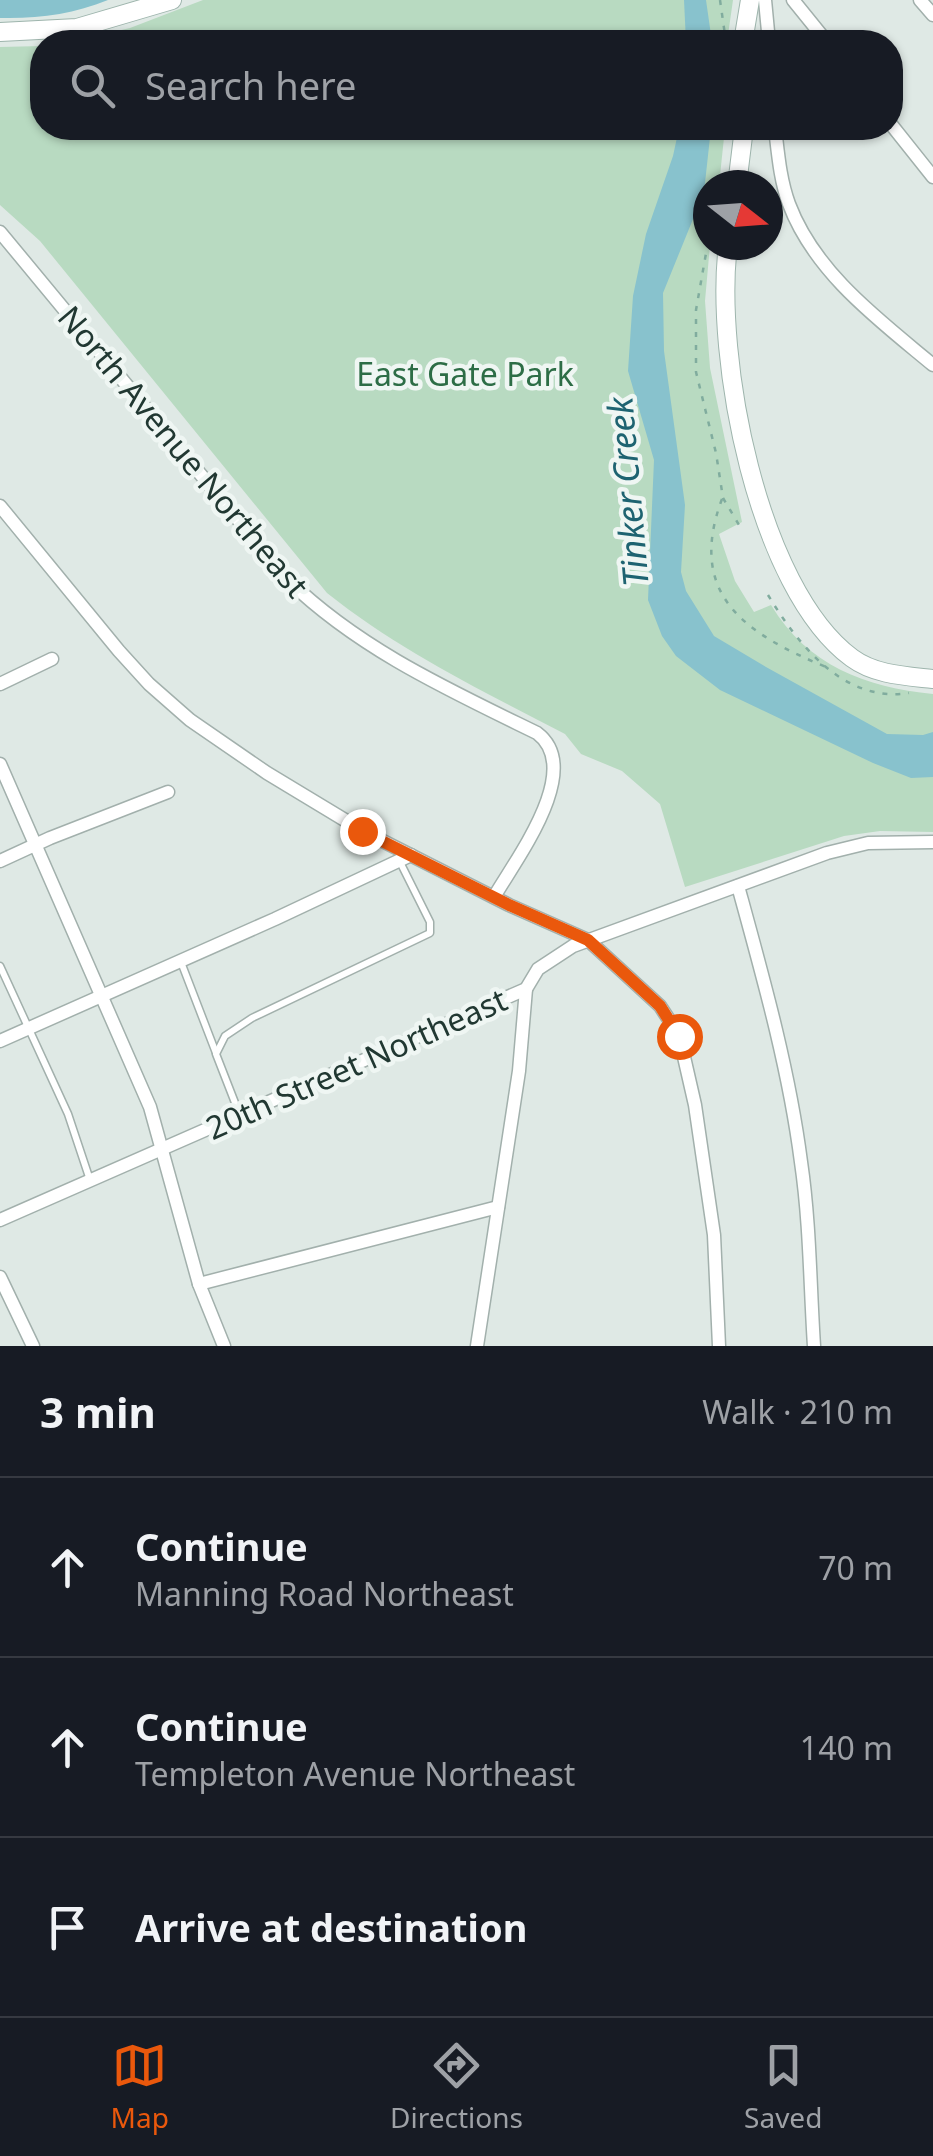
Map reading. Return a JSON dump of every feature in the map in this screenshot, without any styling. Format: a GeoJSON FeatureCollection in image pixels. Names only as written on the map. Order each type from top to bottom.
{"type":"FeatureCollection","features":[{"type":"Feature","properties":{"kind":"street"},"geometry":{"type":"LineString","coordinates":[[38,30],[77,28],[172,0]]}},
{"type":"Feature","properties":{"kind":"street"},"geometry":{"type":"LineString","coordinates":[[745,30],[750,0]]}},
{"type":"Feature","properties":{"kind":"street"},"geometry":{"type":"LineString","coordinates":[[765,0],[768,30]]}},
{"type":"Feature","properties":{"kind":"street"},"geometry":{"type":"LineString","coordinates":[[793,0],[817,30]]}},
{"type":"Feature","properties":{"kind":"street"},"geometry":{"type":"LineString","coordinates":[[920,0],[933,15]]}},
{"type":"Feature","properties":{"kind":"street"},"geometry":{"type":"LineString","coordinates":[[0,32],[30,30]]}},
{"type":"Feature","properties":{"kind":"street"},"geometry":{"type":"LineString","coordinates":[[903,139],[933,177]]}},
{"type":"Feature","properties":{"kind":"street"},"geometry":{"type":"LineString","coordinates":[[738,170],[742,140]]}},
{"type":"Feature","properties":{"kind":"street"},"geometry":{"type":"LineString","coordinates":[[777,140],[789,205],[818,255],[858,300],[933,366]]}},
{"type":"Feature","properties":{"kind":"street","name":"North Avenue Northeast"},"geometry":{"type":"LineString","coordinates":[[0,232],[288,580],[313,604],[385,655],[537,733],[551,747],[556,766],[550,795],[494,897]]}},
{"type":"Feature","properties":{"kind":"street"},"geometry":{"type":"LineString","coordinates":[[727,260],[724,296],[736,400],[752,477],[777,552],[805,602],[832,638],[855,660],[881,672],[933,679]]}},
{"type":"Feature","properties":{"kind":"street"},"geometry":{"type":"LineString","coordinates":[[0,506],[170,705],[327,811],[405,858],[588,940],[660,1006],[679,1036],[695,1105],[714,1235],[720,1346]]}},
{"type":"Feature","properties":{"kind":"street"},"geometry":{"type":"LineString","coordinates":[[0,684],[52,659]]}},
{"type":"Feature","properties":{"kind":"street"},"geometry":{"type":"LineString","coordinates":[[0,764],[150,1106],[199,1284],[224,1346]]}},
{"type":"Feature","properties":{"kind":"street"},"geometry":{"type":"LineString","coordinates":[[0,861],[168,792]]}},
{"type":"Feature","properties":{"kind":"street","name":"20th Street Northeast"},"geometry":{"type":"LineString","coordinates":[[0,1220],[526,989],[538,969],[588,940],[847,847],[933,842]]}},
{"type":"Feature","properties":{"kind":"street"},"geometry":{"type":"LineString","coordinates":[[0,1041],[405,858]]}},
{"type":"Feature","properties":{"kind":"street"},"geometry":{"type":"LineString","coordinates":[[738,886],[797,1130],[806,1205],[814,1346]]}},
{"type":"Feature","properties":{"kind":"street"},"geometry":{"type":"LineString","coordinates":[[477,1346],[518,1071],[526,989]]}},
{"type":"Feature","properties":{"kind":"street"},"geometry":{"type":"LineString","coordinates":[[199,1284],[498,1207]]}},
{"type":"Feature","properties":{"kind":"street"},"geometry":{"type":"LineString","coordinates":[[0,1277],[33,1346]]}},
{"type":"Feature","properties":{"kind":"lane"},"geometry":{"type":"LineString","coordinates":[[216,1054],[225,1036],[252,1018],[427,937],[430,922],[405,858]]}},
{"type":"Feature","properties":{"kind":"lane"},"geometry":{"type":"LineString","coordinates":[[180,961],[240,1114]]}},
{"type":"Feature","properties":{"kind":"lane"},"geometry":{"type":"LineString","coordinates":[[0,966],[68,1114],[90,1180]]}},
{"type":"Feature","properties":{"kind":"path"},"geometry":{"type":"LineString","coordinates":[[720,0],[724,30]]}},
{"type":"Feature","properties":{"kind":"path"},"geometry":{"type":"LineString","coordinates":[[704,260],[694,347],[723,498],[742,530]]}},
{"type":"Feature","properties":{"kind":"path"},"geometry":{"type":"LineString","coordinates":[[723,498],[713,522],[710,544],[718,590],[745,625],[826,667]]}},
{"type":"Feature","properties":{"kind":"green space"},"geometry":{"type":"Polygon","coordinates":[[[203,0],[733,0],[729,30],[121,30],[203,0]]]}},
{"type":"Feature","properties":{"kind":"green space","name":"East Gate Park"},"geometry":{"type":"Polygon","coordinates":[[[30,46],[30,140],[724,140],[721,170],[693,170],[693,260],[709,260],[705,301],[710,368],[742,522],[719,534],[735,581],[754,612],[771,605],[802,644],[840,670],[884,686],[933,694],[933,832],[880,831],[844,836],[685,887],[660,804],[622,771],[581,754],[565,734],[412,652],[327,593],[40,241],[0,205],[0,47],[30,46]]]}},
{"type":"Feature","properties":{"kind":"water"},"geometry":{"type":"Polygon","coordinates":[[[0,0],[108,0],[68,12],[0,18],[0,0]]]}},
{"type":"Feature","properties":{"kind":"water"},"geometry":{"type":"Polygon","coordinates":[[[684,0],[706,0],[710,30],[685,30],[684,0]]]}},
{"type":"Feature","properties":{"kind":"water"},"geometry":{"type":"Polygon","coordinates":[[[676,140],[710,140],[706,170],[693,170],[693,219],[663,293],[664,351],[685,505],[681,572],[686,591],[714,636],[766,667],[887,734],[933,732],[933,777],[911,778],[873,763],[720,690],[676,656],[662,636],[648,600],[654,460],[628,371],[633,296],[646,234],[676,140]]]}},
{"type":"Feature","properties":{"kind":"route"},"geometry":{"type":"LineString","coordinates":[[362,831],[588,940],[660,1006],[679,1036]]}},
{"type":"Feature","properties":{"kind":"water label","name":"Tinker Creek"},"geometry":{"type":"Point","coordinates":[627,492]}}]}
